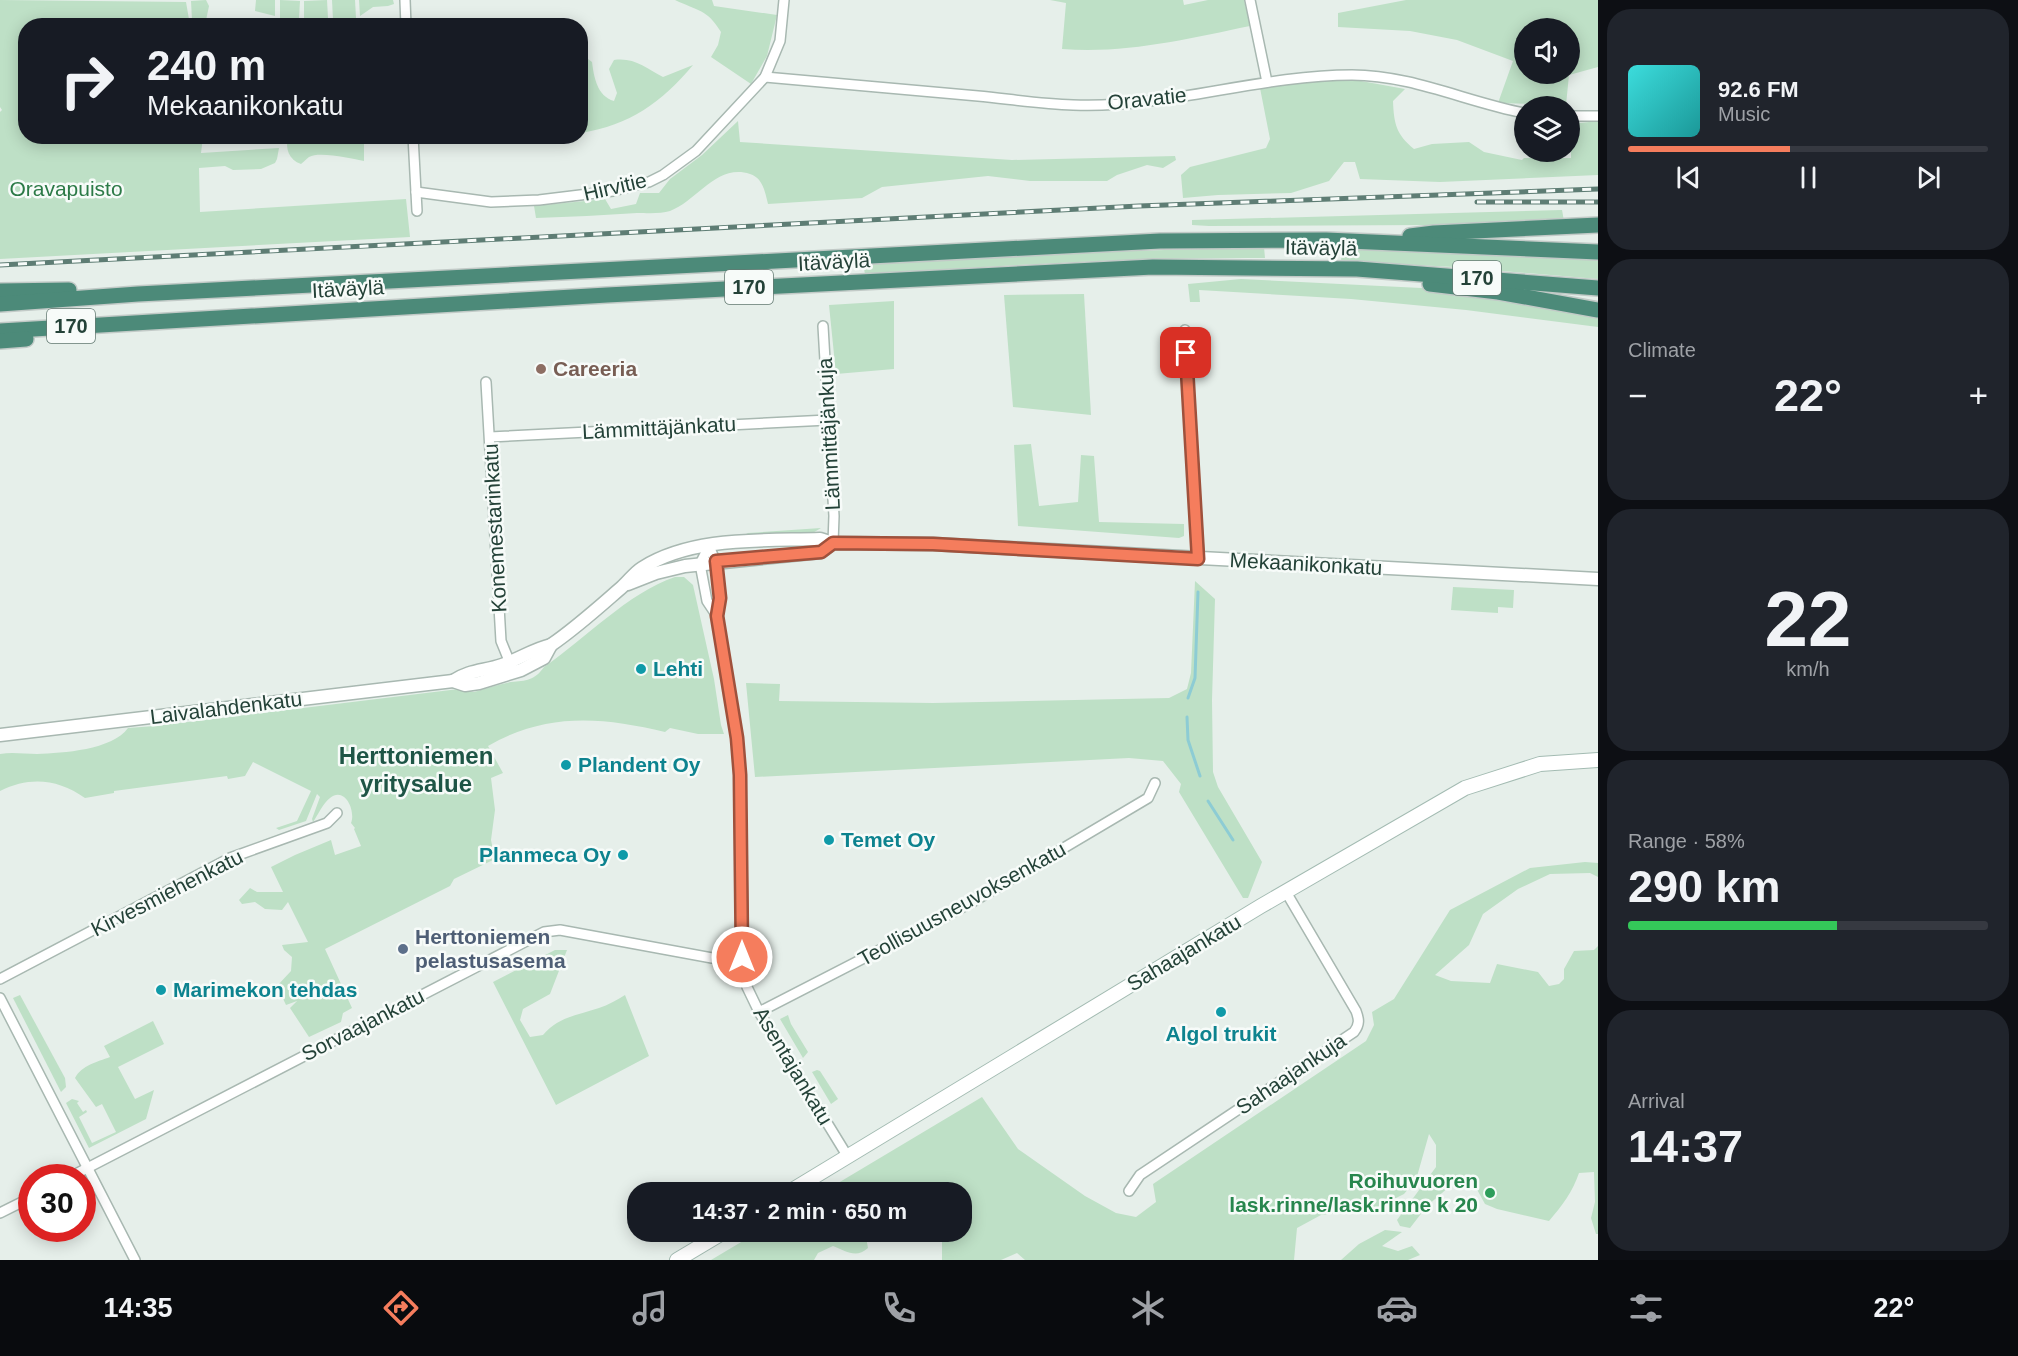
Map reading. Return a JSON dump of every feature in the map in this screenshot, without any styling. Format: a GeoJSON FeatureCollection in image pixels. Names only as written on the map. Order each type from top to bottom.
{"type":"FeatureCollection","features":[{"type":"Feature","properties":{"kind":"highway"},"geometry":{"type":"LineString","coordinates":[[1375,242],[1434,233],[1598,225]]}},
{"type":"Feature","properties":{"kind":"highway","name":"Itäväylä"},"geometry":{"type":"LineString","coordinates":[[0,304],[138,294],[1126,242],[1281,240],[1598,252]]}},
{"type":"Feature","properties":{"kind":"highway","name":"Itäväylä"},"geometry":{"type":"LineString","coordinates":[[0,331],[606,295],[1141,268],[1357,269],[1598,288]]}},
{"type":"Feature","properties":{"kind":"highway"},"geometry":{"type":"LineString","coordinates":[[1357,269],[1436,285],[1497,292],[1598,310]]}},
{"type":"Feature","properties":{"kind":"highway"},"geometry":{"type":"LineString","coordinates":[[0,291],[90,289],[138,294]]}},
{"type":"Feature","properties":{"kind":"highway"},"geometry":{"type":"LineString","coordinates":[[0,342],[79,335],[141,322]]}},
{"type":"Feature","properties":{"kind":"main road","name":"Sahaajankatu"},"geometry":{"type":"LineString","coordinates":[[806,1182],[1286,892],[1465,788],[1540,764],[1598,760]]}},
{"type":"Feature","properties":{"kind":"main road"},"geometry":{"type":"LineString","coordinates":[[677,1260],[707,1242]]}},
{"type":"Feature","properties":{"kind":"street"},"geometry":{"type":"LineString","coordinates":[[405,0],[406,18]]}},
{"type":"Feature","properties":{"kind":"street","name":"Hirvitie"},"geometry":{"type":"LineString","coordinates":[[416,192],[491,201],[539,200],[613,191],[649,182],[680,164],[696,151],[765,77],[780,41],[784,0]]}},
{"type":"Feature","properties":{"kind":"street"},"geometry":{"type":"LineString","coordinates":[[1250,0],[1267,81]]}},
{"type":"Feature","properties":{"kind":"street","name":"Oravatie"},"geometry":{"type":"LineString","coordinates":[[765,77],[1073,105],[1130,103],[1267,81],[1354,75],[1416,84],[1514,111]]}},
{"type":"Feature","properties":{"kind":"street"},"geometry":{"type":"LineString","coordinates":[[1580,116],[1598,116]]}},
{"type":"Feature","properties":{"kind":"street"},"geometry":{"type":"LineString","coordinates":[[413,144],[417,211]]}},
{"type":"Feature","properties":{"kind":"street","name":"Lämmittäjänkuja"},"geometry":{"type":"LineString","coordinates":[[823,326],[834,516],[833,543]]}},
{"type":"Feature","properties":{"kind":"street"},"geometry":{"type":"LineString","coordinates":[[1185,330],[1198,559]]}},
{"type":"Feature","properties":{"kind":"street","name":"Konemestarinkatu"},"geometry":{"type":"LineString","coordinates":[[486,382],[500,634],[503,648],[512,667]]}},
{"type":"Feature","properties":{"kind":"street","name":"Lämmittäjänkatu"},"geometry":{"type":"LineString","coordinates":[[490,437],[828,420]]}},
{"type":"Feature","properties":{"kind":"street","name":"Mekaanikonkatu"},"geometry":{"type":"LineString","coordinates":[[479,677],[544,658],[551,645],[624,586],[640,569],[666,556],[709,546],[820,539],[833,543],[933,544],[1598,579]]}},
{"type":"Feature","properties":{"kind":"street","name":"Mekaanikonkatu"},"geometry":{"type":"LineString","coordinates":[[624,586],[656,573],[716,561],[821,552],[833,543]]}},
{"type":"Feature","properties":{"kind":"street"},"geometry":{"type":"LineString","coordinates":[[700,564],[709,546]]}},
{"type":"Feature","properties":{"kind":"street","name":"Asentajankatu"},"geometry":{"type":"LineString","coordinates":[[709,546],[716,561],[720,598],[717,616],[737,738],[740,775],[742,957],[747,987],[759,1012],[848,1157]]}},
{"type":"Feature","properties":{"kind":"street","name":"Asentajankatu"},"geometry":{"type":"LineString","coordinates":[[700,564],[707,601],[717,616]]}},
{"type":"Feature","properties":{"kind":"street","name":"Laivalahdenkatu"},"geometry":{"type":"LineString","coordinates":[[0,735],[453,681],[464,673],[479,677]]}},
{"type":"Feature","properties":{"kind":"street","name":"Teollisuusneuvoksenkatu"},"geometry":{"type":"LineString","coordinates":[[759,1012],[969,904],[1148,798],[1155,783]]}},
{"type":"Feature","properties":{"kind":"street","name":"Kirvesmiehenkatu"},"geometry":{"type":"LineString","coordinates":[[0,979],[230,858],[327,823],[337,813]]}},
{"type":"Feature","properties":{"kind":"street","name":"Sahaajankuja"},"geometry":{"type":"LineString","coordinates":[[1129,1191],[1140,1175],[1354,1032],[1358,1026],[1356,1011],[1286,892]]}},
{"type":"Feature","properties":{"kind":"street","name":"Sorvaajankatu"},"geometry":{"type":"LineString","coordinates":[[96,1164],[544,932],[560,930],[712,958],[742,957]]}},
{"type":"Feature","properties":{"kind":"street"},"geometry":{"type":"LineString","coordinates":[[0,998],[86,1164]]}},
{"type":"Feature","properties":{"kind":"street"},"geometry":{"type":"LineString","coordinates":[[96,1184],[135,1260]]}},
{"type":"Feature","properties":{"kind":"street"},"geometry":{"type":"LineString","coordinates":[[0,1213],[18,1204]]}},
{"type":"Feature","properties":{"kind":"green space","name":"Oravapuisto"},"geometry":{"type":"Polygon","coordinates":[[[0,0],[186,2],[189,18],[18,18],[18,144],[202,144],[201,153],[279,148],[275,163],[261,169],[233,170],[225,166],[199,168],[200,212],[406,199],[410,237],[0,259],[0,112],[2,110],[0,107],[0,0]]]}},
{"type":"Feature","properties":{"kind":"green space"},"geometry":{"type":"Polygon","coordinates":[[[206,0],[209,6],[206,18],[192,18],[191,1],[206,0]]]}},
{"type":"Feature","properties":{"kind":"green space"},"geometry":{"type":"Polygon","coordinates":[[[256,0],[275,0],[275,16],[255,11],[256,0]]]}},
{"type":"Feature","properties":{"kind":"green space"},"geometry":{"type":"Polygon","coordinates":[[[280,0],[300,1],[299,18],[280,18],[280,0]]]}},
{"type":"Feature","properties":{"kind":"green space"},"geometry":{"type":"Polygon","coordinates":[[[327,0],[328,18],[304,18],[304,1],[327,0]]]}},
{"type":"Feature","properties":{"kind":"green space"},"geometry":{"type":"Polygon","coordinates":[[[332,0],[355,0],[356,18],[333,18],[332,0]]]}},
{"type":"Feature","properties":{"kind":"green space"},"geometry":{"type":"Polygon","coordinates":[[[359,0],[393,0],[394,4],[373,7],[360,16],[359,0]]]}},
{"type":"Feature","properties":{"kind":"green space"},"geometry":{"type":"Polygon","coordinates":[[[675,0],[712,0],[714,6],[777,15],[767,56],[751,84],[711,57],[718,45],[721,32],[716,24],[701,12],[675,0]]]}},
{"type":"Feature","properties":{"kind":"green space"},"geometry":{"type":"Polygon","coordinates":[[[1050,0],[1183,0],[1184,5],[1208,0],[1244,0],[1250,26],[1133,47],[1062,49],[1066,3],[1050,0]]]}},
{"type":"Feature","properties":{"kind":"green space"},"geometry":{"type":"Polygon","coordinates":[[[1406,0],[1598,0],[1598,67],[1580,72],[1580,18],[1514,18],[1514,84],[1568,84],[1567,96],[1514,96],[1514,103],[1498,103],[1513,61],[1457,40],[1410,31],[1338,27],[1338,13],[1406,0]]]}},
{"type":"Feature","properties":{"kind":"green space"},"geometry":{"type":"Polygon","coordinates":[[[588,59],[592,62],[595,80],[600,90],[608,99],[614,101],[617,93],[609,69],[614,60],[634,62],[663,77],[693,65],[669,91],[643,110],[630,118],[588,131],[588,59]]]}},
{"type":"Feature","properties":{"kind":"green space"},"geometry":{"type":"Polygon","coordinates":[[[1320,80],[1361,81],[1405,89],[1393,101],[1394,116],[1403,138],[1414,149],[1432,144],[1469,142],[1484,152],[1514,158],[1514,162],[1580,162],[1580,123],[1598,121],[1598,175],[1440,182],[1360,179],[1355,162],[1344,162],[1329,181],[1291,193],[1183,198],[1181,175],[1190,167],[1266,148],[1270,139],[1260,88],[1320,80]]]}},
{"type":"Feature","properties":{"kind":"green space"},"geometry":{"type":"Polygon","coordinates":[[[738,121],[740,142],[1012,160],[1175,156],[1176,160],[1163,168],[1147,165],[1117,175],[1107,181],[1030,181],[988,176],[882,187],[862,198],[768,204],[763,186],[758,179],[750,174],[738,172],[717,178],[680,206],[666,212],[536,218],[534,206],[605,199],[611,209],[636,204],[640,193],[659,193],[670,179],[702,155],[738,121]]]}},
{"type":"Feature","properties":{"kind":"green space"},"geometry":{"type":"Polygon","coordinates":[[[287,144],[364,144],[364,161],[314,155],[301,164],[293,160],[287,144]]]}},
{"type":"Feature","properties":{"kind":"green space"},"geometry":{"type":"Polygon","coordinates":[[[1562,210],[1564,221],[1432,225],[1192,225],[1192,220],[1562,210]]]}},
{"type":"Feature","properties":{"kind":"green space"},"geometry":{"type":"Polygon","coordinates":[[[1264,247],[1265,258],[1015,265],[865,274],[863,264],[1066,253],[1264,247]]]}},
{"type":"Feature","properties":{"kind":"green space"},"geometry":{"type":"Polygon","coordinates":[[[1342,249],[1598,259],[1598,279],[1454,267],[1341,261],[1342,249]]]}},
{"type":"Feature","properties":{"kind":"green space"},"geometry":{"type":"Polygon","coordinates":[[[1241,279],[1421,288],[1477,294],[1598,314],[1598,327],[1466,310],[1351,299],[1199,290],[1200,302],[1190,302],[1188,284],[1241,279]]]}},
{"type":"Feature","properties":{"kind":"green space"},"geometry":{"type":"Polygon","coordinates":[[[1084,294],[1091,415],[1013,407],[1004,295],[1084,294]]]}},
{"type":"Feature","properties":{"kind":"green space"},"geometry":{"type":"Polygon","coordinates":[[[894,301],[894,369],[836,374],[829,305],[894,301]]]}},
{"type":"Feature","properties":{"kind":"green space"},"geometry":{"type":"Polygon","coordinates":[[[1031,444],[1039,506],[1078,502],[1081,455],[1094,456],[1099,522],[1184,524],[1184,536],[1179,538],[1018,526],[1014,445],[1031,444]]]}},
{"type":"Feature","properties":{"kind":"green space"},"geometry":{"type":"Polygon","coordinates":[[[821,528],[811,534],[740,537],[748,533],[821,528]]]}},
{"type":"Feature","properties":{"kind":"green space"},"geometry":{"type":"Polygon","coordinates":[[[675,577],[684,577],[693,585],[724,734],[698,734],[670,728],[665,732],[619,723],[575,721],[532,727],[488,746],[503,773],[491,778],[495,810],[491,840],[495,859],[454,879],[450,886],[325,949],[352,1008],[343,1013],[341,1022],[309,1037],[290,1008],[297,1001],[286,1005],[277,986],[291,971],[292,957],[282,945],[308,942],[288,902],[282,910],[265,909],[255,902],[242,904],[239,900],[250,888],[257,892],[283,892],[271,867],[295,855],[331,840],[335,855],[361,846],[351,823],[351,807],[345,797],[335,795],[330,798],[313,822],[320,797],[317,794],[306,821],[279,830],[276,828],[297,821],[311,791],[253,762],[245,776],[228,779],[227,776],[114,791],[114,793],[85,798],[65,787],[44,782],[22,783],[0,791],[0,754],[37,754],[86,749],[111,741],[128,728],[467,688],[468,691],[474,692],[530,679],[624,605],[658,584],[675,577]]]}},
{"type":"Feature","properties":{"kind":"green space"},"geometry":{"type":"Polygon","coordinates":[[[1195,581],[1215,599],[1212,700],[1213,772],[1218,787],[1262,862],[1248,898],[1243,898],[1179,792],[1181,784],[1163,761],[1129,758],[755,777],[746,683],[780,684],[779,701],[933,703],[1169,698],[1187,689],[1191,673],[1195,581]]]}},
{"type":"Feature","properties":{"kind":"green space"},"geometry":{"type":"Polygon","coordinates":[[[1453,587],[1514,590],[1513,608],[1498,607],[1498,613],[1451,610],[1453,587]]]}},
{"type":"Feature","properties":{"kind":"green space"},"geometry":{"type":"Polygon","coordinates":[[[1585,862],[1598,863],[1598,877],[1590,873],[1550,874],[1518,889],[1483,914],[1469,945],[1435,975],[1451,981],[1490,983],[1497,964],[1538,972],[1549,986],[1559,984],[1564,979],[1564,969],[1574,951],[1594,950],[1598,946],[1598,1234],[1596,1234],[1591,1218],[1595,1202],[1594,1172],[1579,1173],[1567,1198],[1549,1221],[1485,1204],[1474,1184],[1457,1180],[1427,1206],[1410,1228],[1400,1226],[1397,1220],[1436,1167],[1436,1145],[1429,1134],[1416,1180],[1404,1194],[1376,1208],[1321,1215],[1297,1228],[1294,1260],[1025,1260],[1017,1253],[1001,1260],[942,1260],[942,1242],[972,1242],[972,1182],[840,1182],[982,1097],[1018,1149],[1085,1196],[1116,1213],[1136,1217],[1156,1202],[1153,1184],[1366,1041],[1374,1025],[1372,1012],[1394,999],[1450,910],[1530,868],[1585,862]]]}},
{"type":"Feature","properties":{"kind":"green space"},"geometry":{"type":"Polygon","coordinates":[[[555,950],[567,950],[550,994],[523,1009],[520,1020],[530,1037],[543,1035],[562,1020],[602,1007],[625,995],[649,1056],[556,1105],[493,982],[555,950]]]}},
{"type":"Feature","properties":{"kind":"green space"},"geometry":{"type":"Polygon","coordinates":[[[20,995],[65,1078],[66,1087],[61,1092],[13,998],[20,995]]]}},
{"type":"Feature","properties":{"kind":"green space"},"geometry":{"type":"Polygon","coordinates":[[[788,1015],[808,1052],[803,1058],[780,1019],[788,1015]]]}},
{"type":"Feature","properties":{"kind":"green space"},"geometry":{"type":"Polygon","coordinates":[[[153,1021],[164,1044],[118,1067],[135,1099],[154,1090],[146,1119],[89,1148],[66,1103],[72,1099],[79,1101],[77,1103],[83,1112],[86,1110],[87,1112],[79,1117],[92,1143],[116,1132],[102,1104],[96,1107],[75,1078],[86,1067],[110,1057],[104,1046],[153,1021]]]}},
{"type":"Feature","properties":{"kind":"green space"},"geometry":{"type":"Polygon","coordinates":[[[820,1071],[838,1099],[831,1104],[812,1072],[820,1071]]]}},
{"type":"Feature","properties":{"kind":"green space"},"geometry":{"type":"Polygon","coordinates":[[[1385,1230],[1402,1232],[1382,1246],[1398,1251],[1412,1246],[1420,1255],[1408,1260],[1341,1260],[1359,1244],[1385,1230]]]}},
{"type":"Feature","properties":{"kind":"green space"},"geometry":{"type":"Polygon","coordinates":[[[741,1242],[867,1242],[868,1248],[855,1254],[833,1246],[818,1253],[814,1260],[711,1260],[741,1242]]]}},
{"type":"Feature","properties":{"kind":"waterway"},"geometry":{"type":"LineString","coordinates":[[1188,698],[1195,678],[1198,592]]}},
{"type":"Feature","properties":{"kind":"waterway"},"geometry":{"type":"LineString","coordinates":[[1187,717],[1188,740],[1200,776]]}},
{"type":"Feature","properties":{"kind":"waterway"},"geometry":{"type":"LineString","coordinates":[[1208,801],[1233,840]]}},
{"type":"Feature","properties":{"kind":"railway"},"geometry":{"type":"LineString","coordinates":[[0,265],[1139,206],[1598,189]]}},
{"type":"Feature","properties":{"kind":"railway"},"geometry":{"type":"LineString","coordinates":[[1477,202],[1598,202]]}},
{"type":"Feature","properties":{"kind":"place","name":"Careeria"},"geometry":{"type":"Point","coordinates":[541,369]}},
{"type":"Feature","properties":{"kind":"place","name":"Lehti"},"geometry":{"type":"Point","coordinates":[641,669]}},
{"type":"Feature","properties":{"kind":"place","name":"Plandent Oy"},"geometry":{"type":"Point","coordinates":[566,765]}},
{"type":"Feature","properties":{"kind":"place","name":"Temet Oy"},"geometry":{"type":"Point","coordinates":[829,840]}},
{"type":"Feature","properties":{"kind":"place","name":"Planmeca Oy"},"geometry":{"type":"Point","coordinates":[623,855]}},
{"type":"Feature","properties":{"kind":"place","name":"Herttoniemen pelastusasema"},"geometry":{"type":"Point","coordinates":[403,949]}},
{"type":"Feature","properties":{"kind":"place","name":"Marimekon tehdas"},"geometry":{"type":"Point","coordinates":[161,990]}},
{"type":"Feature","properties":{"kind":"place","name":"Algol trukit"},"geometry":{"type":"Point","coordinates":[1221,1012]}},
{"type":"Feature","properties":{"kind":"place","name":"Roihuvuoren lask.rinne/lask.rinne k 20"},"geometry":{"type":"Point","coordinates":[1490,1193]}},
{"type":"Feature","properties":{"kind":"district","name":"Herttoniemen yritysalue"},"geometry":{"type":"Point","coordinates":[416,770]}},
{"type":"Feature","properties":{"kind":"route"},"geometry":{"type":"LineString","coordinates":[[742,957],[740,775],[737,738],[717,616],[720,598],[716,561],[821,552],[833,543],[933,544],[1198,559],[1199,544],[1186,353]]}}]}
